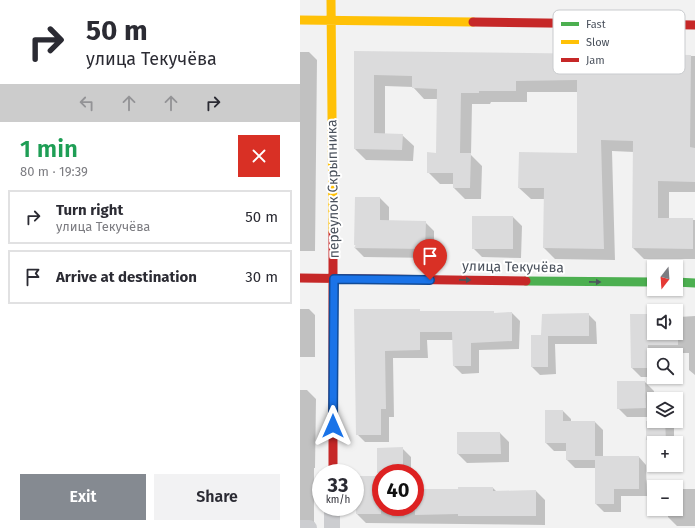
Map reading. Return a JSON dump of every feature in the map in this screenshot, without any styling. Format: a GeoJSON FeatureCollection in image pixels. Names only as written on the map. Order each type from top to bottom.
{"type":"FeatureCollection","features":[{"type":"Feature","properties":{"kind":"street","name":"переулок Скрыпника"},"geometry":{"type":"LineString","coordinates":[[331,0],[334,279],[333,464]]}},
{"type":"Feature","properties":{"kind":"street"},"geometry":{"type":"LineString","coordinates":[[300,20],[553,23]]}},
{"type":"Feature","properties":{"kind":"street"},"geometry":{"type":"LineString","coordinates":[[685,25],[695,25]]}},
{"type":"Feature","properties":{"kind":"street","name":"улица Текучёва"},"geometry":{"type":"LineString","coordinates":[[300,278],[647,282]]}},
{"type":"Feature","properties":{"kind":"street"},"geometry":{"type":"LineString","coordinates":[[683,282],[695,283]]}},
{"type":"Feature","properties":{"kind":"street"},"geometry":{"type":"LineString","coordinates":[[332,516],[332,528]]}},
{"type":"Feature","properties":{"kind":"street"},"geometry":{"type":"LineString","coordinates":[[300,528],[309,528]]}},
{"type":"Feature","properties":{"kind":"building"},"geometry":{"type":"Polygon","coordinates":[[[354,51],[553,53],[553,74],[685,74],[685,55],[691,55],[690,147],[695,148],[695,182],[658,181],[658,218],[693,218],[693,249],[632,248],[633,141],[601,140],[604,249],[543,248],[544,188],[518,188],[519,152],[577,153],[577,80],[516,81],[516,91],[479,91],[479,93],[461,93],[460,153],[471,153],[470,188],[453,188],[453,173],[427,173],[427,152],[436,153],[437,89],[412,88],[412,76],[374,75],[374,133],[403,134],[402,150],[354,149],[354,51]]]}},
{"type":"Feature","properties":{"kind":"building"},"geometry":{"type":"Polygon","coordinates":[[[355,197],[380,197],[380,220],[426,221],[425,249],[354,248],[356,245],[354,245],[355,197]]]}},
{"type":"Feature","properties":{"kind":"building"},"geometry":{"type":"Polygon","coordinates":[[[472,216],[513,216],[513,249],[472,249],[472,216]]]}},
{"type":"Feature","properties":{"kind":"building"},"geometry":{"type":"Polygon","coordinates":[[[354,309],[494,311],[494,313],[512,312],[512,341],[471,343],[471,366],[453,366],[452,332],[420,332],[420,350],[385,351],[386,409],[381,409],[381,435],[356,435],[354,309]]]}},
{"type":"Feature","properties":{"kind":"building"},"geometry":{"type":"Polygon","coordinates":[[[589,313],[589,336],[548,336],[548,367],[531,367],[531,335],[541,335],[542,314],[589,313]]]}},
{"type":"Feature","properties":{"kind":"building"},"geometry":{"type":"Polygon","coordinates":[[[630,314],[647,314],[647,340],[678,340],[678,345],[648,345],[647,368],[631,368],[630,314]]]}},
{"type":"Feature","properties":{"kind":"building"},"geometry":{"type":"Polygon","coordinates":[[[617,381],[645,381],[646,408],[617,409],[617,381]]]}},
{"type":"Feature","properties":{"kind":"building"},"geometry":{"type":"Polygon","coordinates":[[[545,410],[563,410],[563,421],[595,421],[595,456],[639,456],[639,489],[614,489],[614,504],[595,504],[595,460],[566,460],[566,443],[545,443],[545,410]]]}},
{"type":"Feature","properties":{"kind":"building"},"geometry":{"type":"Polygon","coordinates":[[[646,421],[647,428],[665,428],[666,436],[647,436],[646,440],[646,421]]]}},
{"type":"Feature","properties":{"kind":"building"},"geometry":{"type":"Polygon","coordinates":[[[457,432],[500,432],[501,454],[457,454],[457,432]]]}},
{"type":"Feature","properties":{"kind":"building"},"geometry":{"type":"Polygon","coordinates":[[[403,447],[403,464],[377,464],[377,448],[403,447]]]}},
{"type":"Feature","properties":{"kind":"building"},"geometry":{"type":"Polygon","coordinates":[[[364,476],[372,476],[372,514],[364,514],[364,476]]]}},
{"type":"Feature","properties":{"kind":"building"},"geometry":{"type":"Polygon","coordinates":[[[458,487],[493,487],[493,491],[536,490],[536,516],[424,515],[424,489],[458,489],[458,487]]]}},
{"type":"Feature","properties":{"kind":"traffic: fast"},"geometry":{"type":"LineString","coordinates":[[526,281],[647,282]]}},
{"type":"Feature","properties":{"kind":"traffic: fast"},"geometry":{"type":"LineString","coordinates":[[683,282],[695,283]]}},
{"type":"Feature","properties":{"kind":"traffic: slow"},"geometry":{"type":"LineString","coordinates":[[331,0],[333,232]]}},
{"type":"Feature","properties":{"kind":"traffic: slow"},"geometry":{"type":"LineString","coordinates":[[300,20],[473,22]]}},
{"type":"Feature","properties":{"kind":"traffic: jam"},"geometry":{"type":"LineString","coordinates":[[473,22],[553,23]]}},
{"type":"Feature","properties":{"kind":"traffic: jam"},"geometry":{"type":"LineString","coordinates":[[685,25],[695,25]]}},
{"type":"Feature","properties":{"kind":"traffic: jam"},"geometry":{"type":"LineString","coordinates":[[333,232],[333,464]]}},
{"type":"Feature","properties":{"kind":"traffic: jam"},"geometry":{"type":"LineString","coordinates":[[300,278],[526,281]]}},
{"type":"Feature","properties":{"kind":"route"},"geometry":{"type":"LineString","coordinates":[[333,426],[334,279],[430,280]]}}]}
